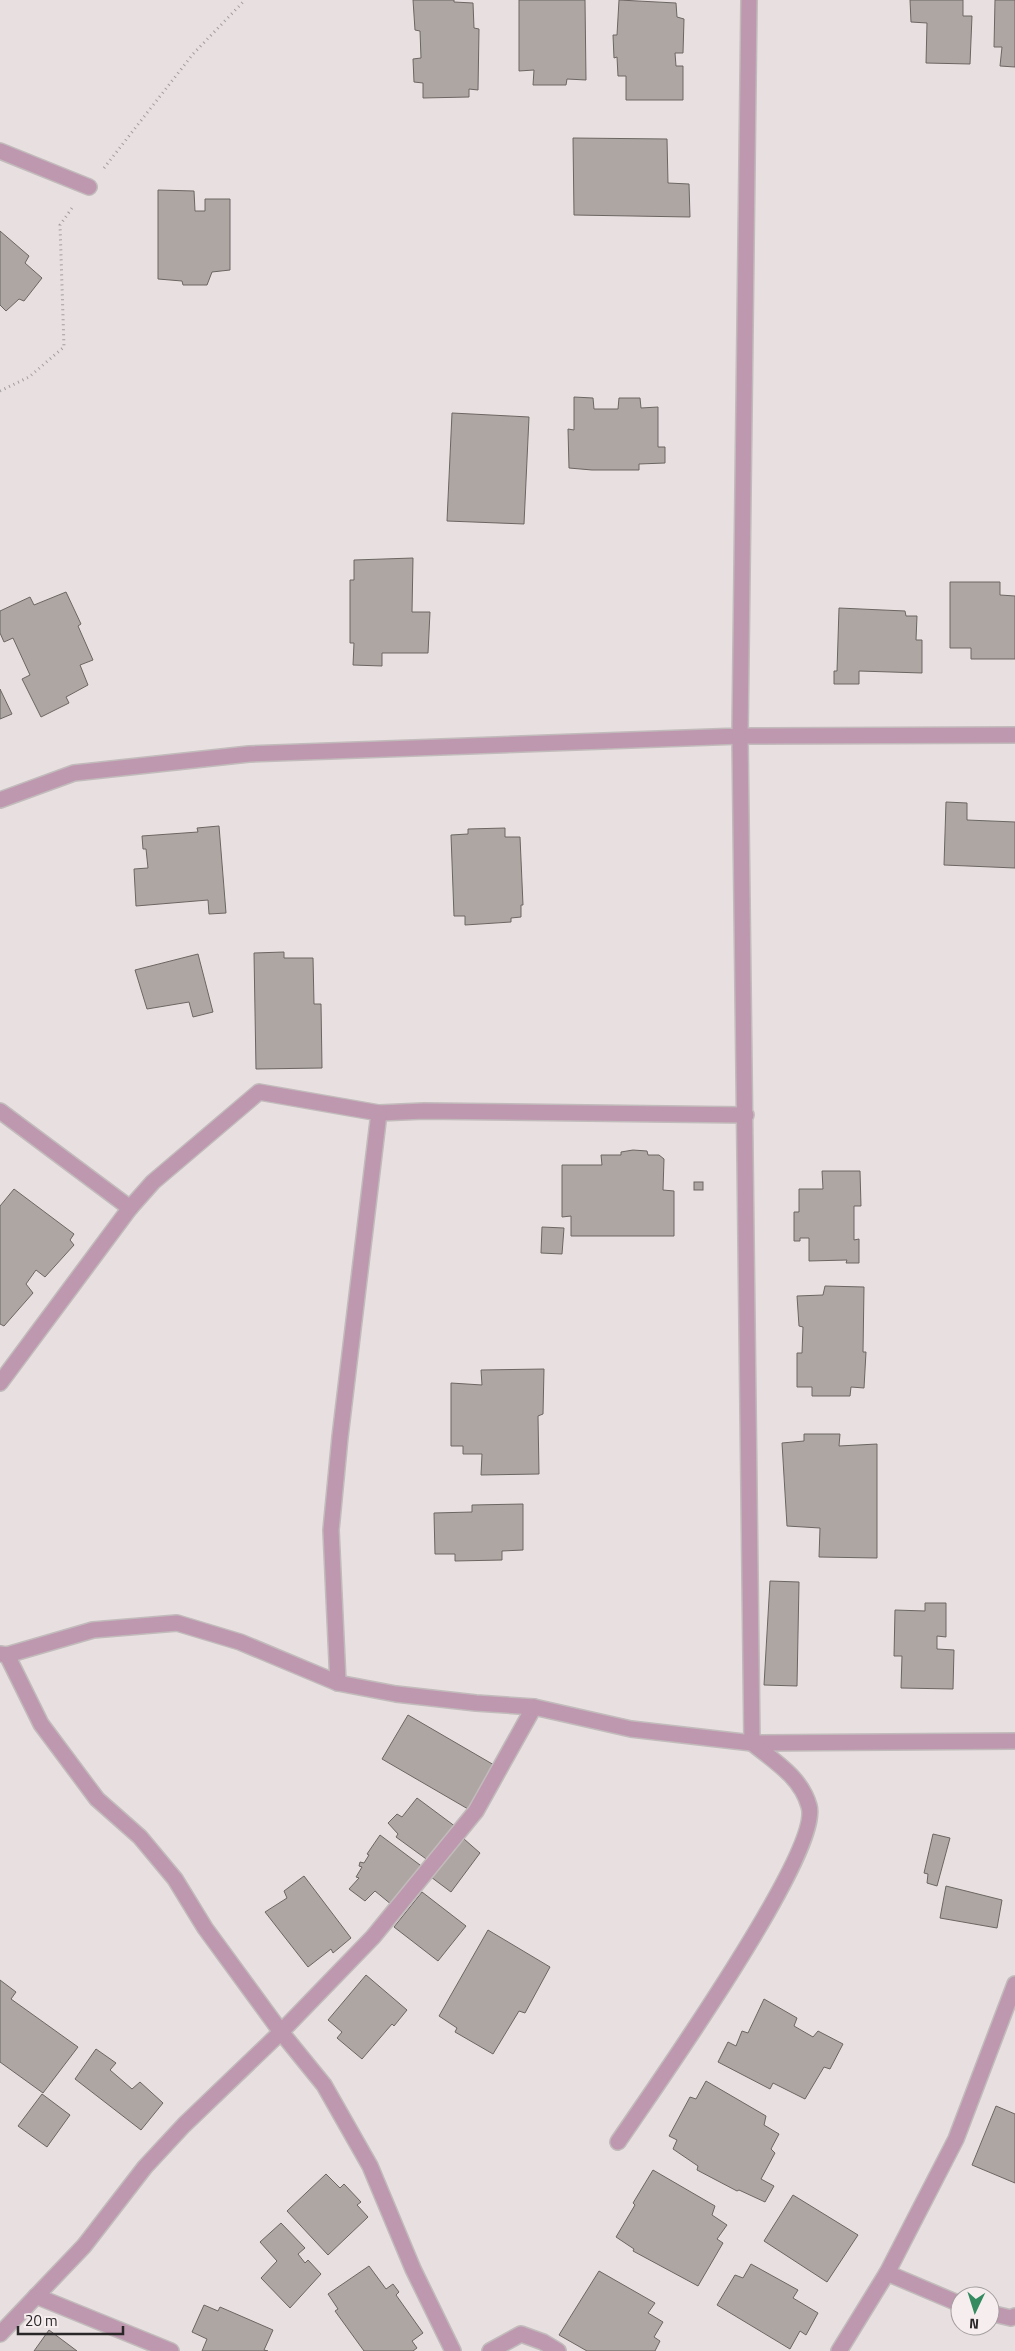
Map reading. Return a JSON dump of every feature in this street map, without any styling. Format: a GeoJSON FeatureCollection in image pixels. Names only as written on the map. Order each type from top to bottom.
{"type":"FeatureCollection","features":[{"type":"Feature","properties":{"kind":"street"},"geometry":{"type":"LineString","coordinates":[[749,0],[740,736],[752,1743]]}},
{"type":"Feature","properties":{"kind":"street"},"geometry":{"type":"LineString","coordinates":[[0,151],[88,187]]}},
{"type":"Feature","properties":{"kind":"street"},"geometry":{"type":"LineString","coordinates":[[0,800],[74,773],[250,754],[740,736],[1015,734]]}},
{"type":"Feature","properties":{"kind":"street"},"geometry":{"type":"LineString","coordinates":[[0,1383],[130,1208],[154,1182],[259,1092],[379,1113],[424,1111],[746,1115]]}},
{"type":"Feature","properties":{"kind":"street"},"geometry":{"type":"LineString","coordinates":[[0,1111],[130,1208]]}},
{"type":"Feature","properties":{"kind":"street"},"geometry":{"type":"LineString","coordinates":[[338,1683],[331,1530],[340,1437],[379,1113]]}},
{"type":"Feature","properties":{"kind":"street"},"geometry":{"type":"LineString","coordinates":[[454,2351],[412,2269],[370,2166],[324,2086],[281,2032],[205,1928],[175,1879],[140,1837],[97,1799],[41,1724],[3,1654],[93,1630],[177,1623],[240,1642],[338,1683],[396,1694],[534,1707],[631,1729],[752,1743],[1015,1741]]}},
{"type":"Feature","properties":{"kind":"street"},"geometry":{"type":"LineString","coordinates":[[0,2334],[84,2246],[146,2167],[184,2125],[281,2032],[373,1937],[476,1810],[534,1707]]}},
{"type":"Feature","properties":{"kind":"street"},"geometry":{"type":"LineString","coordinates":[[618,2142],[742,1954],[792,1868],[806,1835],[810,1807],[794,1776],[752,1743]]}},
{"type":"Feature","properties":{"kind":"street"},"geometry":{"type":"LineString","coordinates":[[839,2351],[887,2273],[956,2139],[1015,1984]]}},
{"type":"Feature","properties":{"kind":"street"},"geometry":{"type":"LineString","coordinates":[[887,2273],[950,2300]]}},
{"type":"Feature","properties":{"kind":"street"},"geometry":{"type":"LineString","coordinates":[[36,2296],[171,2351]]}},
{"type":"Feature","properties":{"kind":"street"},"geometry":{"type":"LineString","coordinates":[[1000,2315],[1011,2318],[1015,2316]]}},
{"type":"Feature","properties":{"kind":"street"},"geometry":{"type":"LineString","coordinates":[[490,2351],[521,2334],[543,2342],[558,2351]]}},
{"type":"Feature","properties":{"kind":"building"},"geometry":{"type":"Polygon","coordinates":[[[413,0],[454,0],[454,2],[473,3],[474,28],[479,29],[478,90],[469,89],[469,97],[423,98],[423,83],[414,82],[413,59],[421,58],[420,31],[415,30],[413,0]]]}},
{"type":"Feature","properties":{"kind":"building"},"geometry":{"type":"Polygon","coordinates":[[[519,0],[585,0],[586,80],[567,79],[566,85],[533,85],[534,70],[519,71],[519,0]]]}},
{"type":"Feature","properties":{"kind":"building"},"geometry":{"type":"Polygon","coordinates":[[[619,0],[676,3],[677,17],[684,19],[683,53],[675,53],[676,66],[683,66],[683,100],[626,100],[626,76],[618,76],[617,57],[614,58],[613,35],[617,35],[619,0]]]}},
{"type":"Feature","properties":{"kind":"building"},"geometry":{"type":"Polygon","coordinates":[[[910,0],[963,0],[963,16],[972,16],[970,64],[926,63],[927,23],[911,22],[910,0]]]}},
{"type":"Feature","properties":{"kind":"building"},"geometry":{"type":"Polygon","coordinates":[[[995,0],[1015,0],[1015,67],[1000,66],[1002,47],[994,47],[995,0]]]}},
{"type":"Feature","properties":{"kind":"building"},"geometry":{"type":"Polygon","coordinates":[[[573,138],[667,139],[668,183],[689,184],[690,217],[574,215],[573,138]]]}},
{"type":"Feature","properties":{"kind":"building"},"geometry":{"type":"Polygon","coordinates":[[[158,190],[194,191],[195,211],[205,211],[205,199],[230,199],[230,270],[212,272],[207,285],[183,285],[182,281],[158,279],[158,190]]]}},
{"type":"Feature","properties":{"kind":"building"},"geometry":{"type":"Polygon","coordinates":[[[0,231],[29,256],[25,263],[42,278],[24,301],[19,299],[6,311],[0,305],[0,231]]]}},
{"type":"Feature","properties":{"kind":"building"},"geometry":{"type":"Polygon","coordinates":[[[574,397],[593,398],[594,409],[618,409],[619,398],[640,398],[641,408],[658,407],[658,447],[665,447],[665,463],[639,464],[639,470],[569,468],[568,429],[574,430],[574,397]]]}},
{"type":"Feature","properties":{"kind":"building"},"geometry":{"type":"Polygon","coordinates":[[[452,413],[529,417],[524,524],[447,521],[452,413]]]}},
{"type":"Feature","properties":{"kind":"building"},"geometry":{"type":"Polygon","coordinates":[[[413,558],[412,612],[430,612],[428,653],[382,653],[382,666],[353,665],[354,643],[350,643],[350,580],[354,580],[354,560],[413,558]]]}},
{"type":"Feature","properties":{"kind":"building"},"geometry":{"type":"Polygon","coordinates":[[[950,582],[1000,582],[1000,595],[1015,596],[1015,659],[971,659],[971,648],[950,648],[950,582]]]}},
{"type":"Feature","properties":{"kind":"building"},"geometry":{"type":"Polygon","coordinates":[[[66,592],[81,624],[78,626],[93,660],[80,665],[88,685],[66,697],[69,703],[41,717],[22,679],[30,675],[13,638],[4,642],[0,633],[0,611],[30,597],[34,605],[66,592]]]}},
{"type":"Feature","properties":{"kind":"building"},"geometry":{"type":"Polygon","coordinates":[[[839,608],[905,611],[906,616],[917,616],[916,640],[922,640],[922,673],[859,671],[859,684],[834,684],[834,671],[837,671],[839,608]]]}},
{"type":"Feature","properties":{"kind":"building"},"geometry":{"type":"Polygon","coordinates":[[[0,689],[12,714],[0,719],[0,689]]]}},
{"type":"Feature","properties":{"kind":"building"},"geometry":{"type":"Polygon","coordinates":[[[946,802],[967,803],[967,820],[1015,822],[1015,868],[944,865],[946,802]]]}},
{"type":"Feature","properties":{"kind":"building"},"geometry":{"type":"Polygon","coordinates":[[[219,826],[226,913],[209,914],[208,900],[136,906],[134,869],[148,868],[146,849],[143,849],[142,836],[198,832],[197,828],[219,826]]]}},
{"type":"Feature","properties":{"kind":"building"},"geometry":{"type":"Polygon","coordinates":[[[505,828],[505,837],[520,837],[523,905],[521,905],[521,917],[511,918],[511,922],[465,925],[465,916],[454,916],[451,835],[468,834],[468,829],[505,828]]]}},
{"type":"Feature","properties":{"kind":"building"},"geometry":{"type":"Polygon","coordinates":[[[284,952],[284,958],[313,958],[314,1004],[321,1004],[322,1068],[256,1069],[254,953],[284,952]]]}},
{"type":"Feature","properties":{"kind":"building"},"geometry":{"type":"Polygon","coordinates":[[[198,954],[213,1012],[193,1017],[189,1002],[147,1009],[135,970],[198,954]]]}},
{"type":"Feature","properties":{"kind":"building"},"geometry":{"type":"Polygon","coordinates":[[[633,1150],[647,1151],[648,1155],[659,1155],[664,1159],[663,1190],[674,1191],[674,1236],[571,1236],[571,1216],[562,1217],[562,1165],[602,1165],[601,1155],[621,1155],[621,1152],[633,1150]]]}},
{"type":"Feature","properties":{"kind":"building"},"geometry":{"type":"Polygon","coordinates":[[[822,1171],[860,1171],[861,1206],[854,1206],[854,1240],[859,1239],[859,1263],[846,1263],[847,1260],[809,1261],[809,1238],[800,1238],[800,1241],[794,1241],[794,1212],[799,1212],[799,1189],[823,1189],[822,1171]]]}},
{"type":"Feature","properties":{"kind":"building"},"geometry":{"type":"Polygon","coordinates":[[[694,1182],[703,1182],[703,1190],[694,1190],[694,1182]]]}},
{"type":"Feature","properties":{"kind":"building"},"geometry":{"type":"Polygon","coordinates":[[[14,1189],[74,1234],[70,1240],[74,1245],[45,1277],[36,1270],[26,1284],[33,1293],[4,1326],[0,1324],[0,1206],[14,1189]]]}},
{"type":"Feature","properties":{"kind":"building"},"geometry":{"type":"Polygon","coordinates":[[[542,1227],[564,1228],[562,1254],[541,1253],[542,1227]]]}},
{"type":"Feature","properties":{"kind":"building"},"geometry":{"type":"Polygon","coordinates":[[[825,1286],[864,1287],[863,1352],[866,1352],[864,1388],[851,1387],[850,1396],[812,1396],[812,1387],[797,1387],[797,1353],[802,1353],[803,1327],[799,1326],[797,1296],[823,1295],[825,1286]]]}},
{"type":"Feature","properties":{"kind":"building"},"geometry":{"type":"Polygon","coordinates":[[[544,1369],[543,1414],[538,1416],[539,1474],[481,1475],[482,1454],[463,1454],[463,1446],[451,1446],[451,1383],[482,1385],[481,1370],[544,1369]]]}},
{"type":"Feature","properties":{"kind":"building"},"geometry":{"type":"Polygon","coordinates":[[[804,1434],[840,1434],[839,1446],[877,1444],[877,1558],[819,1557],[820,1528],[787,1526],[782,1443],[804,1441],[804,1434]]]}},
{"type":"Feature","properties":{"kind":"building"},"geometry":{"type":"Polygon","coordinates":[[[523,1504],[523,1550],[502,1551],[502,1560],[455,1561],[455,1554],[435,1554],[434,1513],[472,1512],[472,1505],[523,1504]]]}},
{"type":"Feature","properties":{"kind":"building"},"geometry":{"type":"Polygon","coordinates":[[[770,1581],[799,1582],[797,1686],[764,1685],[770,1581]]]}},
{"type":"Feature","properties":{"kind":"building"},"geometry":{"type":"Polygon","coordinates":[[[925,1603],[946,1603],[946,1637],[937,1636],[937,1649],[954,1650],[953,1689],[901,1688],[902,1656],[894,1656],[895,1610],[925,1611],[925,1603]]]}},
{"type":"Feature","properties":{"kind":"building"},"geometry":{"type":"Polygon","coordinates":[[[408,1715],[494,1765],[468,1809],[382,1759],[408,1715]]]}},
{"type":"Feature","properties":{"kind":"building"},"geometry":{"type":"Polygon","coordinates":[[[417,1798],[456,1827],[429,1861],[396,1837],[398,1834],[388,1823],[397,1814],[402,1817],[417,1798]]]}},
{"type":"Feature","properties":{"kind":"building"},"geometry":{"type":"Polygon","coordinates":[[[933,1834],[950,1838],[937,1886],[927,1883],[928,1874],[924,1873],[933,1834]]]}},
{"type":"Feature","properties":{"kind":"building"},"geometry":{"type":"Polygon","coordinates":[[[380,1835],[424,1868],[392,1905],[375,1891],[365,1901],[349,1889],[359,1878],[356,1877],[362,1867],[359,1866],[360,1862],[364,1863],[369,1855],[367,1854],[380,1835]]]}},
{"type":"Feature","properties":{"kind":"building"},"geometry":{"type":"Polygon","coordinates":[[[464,1839],[480,1853],[451,1892],[431,1877],[450,1852],[452,1853],[464,1839]]]}},
{"type":"Feature","properties":{"kind":"building"},"geometry":{"type":"Polygon","coordinates":[[[304,1876],[351,1938],[333,1953],[331,1949],[308,1967],[265,1912],[287,1898],[284,1891],[304,1876]]]}},
{"type":"Feature","properties":{"kind":"building"},"geometry":{"type":"Polygon","coordinates":[[[946,1886],[1002,1900],[997,1928],[940,1918],[946,1886]]]}},
{"type":"Feature","properties":{"kind":"building"},"geometry":{"type":"Polygon","coordinates":[[[422,1892],[466,1926],[438,1961],[394,1927],[422,1892]]]}},
{"type":"Feature","properties":{"kind":"building"},"geometry":{"type":"Polygon","coordinates":[[[488,1930],[550,1967],[525,2013],[519,2011],[493,2054],[455,2032],[457,2028],[439,2016],[488,1930]]]}},
{"type":"Feature","properties":{"kind":"building"},"geometry":{"type":"Polygon","coordinates":[[[366,1975],[407,2010],[394,2026],[392,2024],[362,2059],[337,2038],[342,2032],[328,2020],[366,1975]]]}},
{"type":"Feature","properties":{"kind":"building"},"geometry":{"type":"Polygon","coordinates":[[[0,1980],[16,1992],[11,1999],[78,2047],[43,2093],[0,2062],[0,1980]]]}},
{"type":"Feature","properties":{"kind":"building"},"geometry":{"type":"Polygon","coordinates":[[[764,1999],[797,2018],[794,2026],[813,2037],[818,2031],[843,2044],[830,2069],[824,2067],[805,2099],[773,2083],[770,2089],[718,2062],[728,2042],[736,2046],[742,2031],[748,2033],[764,1999]]]}},
{"type":"Feature","properties":{"kind":"building"},"geometry":{"type":"Polygon","coordinates":[[[96,2049],[116,2063],[110,2070],[132,2089],[140,2082],[163,2103],[141,2130],[75,2079],[96,2049]]]}},
{"type":"Feature","properties":{"kind":"building"},"geometry":{"type":"Polygon","coordinates":[[[706,2081],[766,2116],[764,2125],[779,2134],[771,2149],[775,2153],[761,2179],[774,2186],[765,2202],[739,2190],[737,2191],[697,2170],[698,2166],[673,2149],[677,2140],[669,2136],[690,2097],[696,2099],[706,2081]]]}},
{"type":"Feature","properties":{"kind":"building"},"geometry":{"type":"Polygon","coordinates":[[[42,2094],[70,2115],[47,2147],[18,2126],[42,2094]]]}},
{"type":"Feature","properties":{"kind":"building"},"geometry":{"type":"Polygon","coordinates":[[[996,2106],[1015,2114],[1015,2183],[972,2165],[996,2106]]]}},
{"type":"Feature","properties":{"kind":"building"},"geometry":{"type":"Polygon","coordinates":[[[653,2170],[715,2206],[712,2215],[727,2225],[717,2239],[723,2243],[698,2286],[633,2251],[634,2249],[616,2237],[635,2205],[633,2203],[653,2170]]]}},
{"type":"Feature","properties":{"kind":"building"},"geometry":{"type":"Polygon","coordinates":[[[326,2174],[340,2188],[344,2184],[361,2202],[357,2205],[368,2217],[328,2255],[287,2211],[326,2174]]]}},
{"type":"Feature","properties":{"kind":"building"},"geometry":{"type":"Polygon","coordinates":[[[793,2195],[858,2235],[827,2282],[764,2241],[793,2195]]]}},
{"type":"Feature","properties":{"kind":"building"},"geometry":{"type":"Polygon","coordinates":[[[281,2223],[305,2248],[298,2254],[305,2263],[308,2260],[321,2274],[290,2308],[261,2278],[277,2261],[260,2242],[281,2223]]]}},
{"type":"Feature","properties":{"kind":"building"},"geometry":{"type":"Polygon","coordinates":[[[751,2264],[798,2290],[793,2298],[818,2313],[806,2335],[800,2331],[790,2349],[717,2305],[735,2275],[743,2278],[751,2264]]]}},
{"type":"Feature","properties":{"kind":"building"},"geometry":{"type":"Polygon","coordinates":[[[369,2266],[386,2289],[393,2284],[399,2292],[396,2295],[423,2333],[412,2341],[417,2348],[413,2351],[364,2351],[335,2311],[338,2309],[328,2294],[369,2266]]]}},
{"type":"Feature","properties":{"kind":"building"},"geometry":{"type":"Polygon","coordinates":[[[599,2271],[655,2303],[648,2313],[663,2322],[654,2337],[660,2341],[655,2351],[587,2351],[559,2335],[599,2271]]]}},
{"type":"Feature","properties":{"kind":"building"},"geometry":{"type":"Polygon","coordinates":[[[204,2305],[218,2311],[220,2307],[273,2330],[264,2350],[268,2351],[202,2351],[207,2339],[192,2332],[204,2305]]]}},
{"type":"Feature","properties":{"kind":"building"},"geometry":{"type":"Polygon","coordinates":[[[49,2330],[77,2351],[34,2351],[49,2330]]]}}]}
